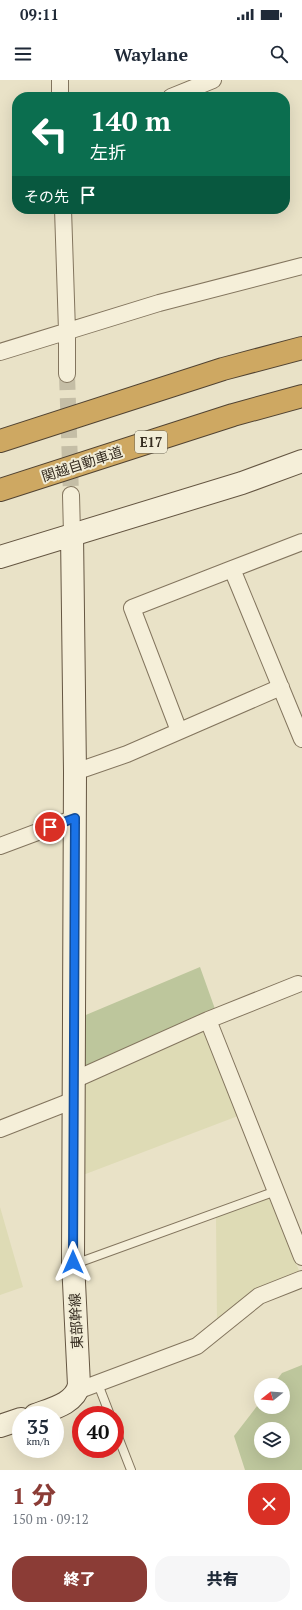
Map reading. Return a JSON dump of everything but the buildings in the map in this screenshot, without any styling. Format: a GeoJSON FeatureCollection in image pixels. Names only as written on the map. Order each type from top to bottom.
{"type":"FeatureCollection","features":[{"type":"Feature","properties":{"kind":"highway"},"geometry":{"type":"LineString","coordinates":[[0,441],[223,370],[302,348]]}},
{"type":"Feature","properties":{"kind":"highway","name":"関越自動車道"},"geometry":{"type":"LineString","coordinates":[[0,490],[233,415],[302,396]]}},
{"type":"Feature","properties":{"kind":"street"},"geometry":{"type":"LineString","coordinates":[[60,80],[60,92]]}},
{"type":"Feature","properties":{"kind":"street"},"geometry":{"type":"LineString","coordinates":[[183,92],[212,80]]}},
{"type":"Feature","properties":{"kind":"street"},"geometry":{"type":"LineString","coordinates":[[63,214],[68,331],[67,374]]}},
{"type":"Feature","properties":{"kind":"street"},"geometry":{"type":"LineString","coordinates":[[0,352],[159,303],[302,266]]}},
{"type":"Feature","properties":{"kind":"street"},"geometry":{"type":"LineString","coordinates":[[0,557],[301,464]]}},
{"type":"Feature","properties":{"kind":"street"},"geometry":{"type":"LineString","coordinates":[[71,495],[72,534]]}},
{"type":"Feature","properties":{"kind":"street","name":"東部幹線"},"geometry":{"type":"LineString","coordinates":[[72,534],[75,772],[73,1262],[79,1372],[77,1391]]}},
{"type":"Feature","properties":{"kind":"street"},"geometry":{"type":"LineString","coordinates":[[179,731],[132,608],[302,542]]}},
{"type":"Feature","properties":{"kind":"street"},"geometry":{"type":"LineString","coordinates":[[232,569],[302,738]]}},
{"type":"Feature","properties":{"kind":"street"},"geometry":{"type":"LineString","coordinates":[[75,772],[127,754],[281,687]]}},
{"type":"Feature","properties":{"kind":"street"},"geometry":{"type":"LineString","coordinates":[[0,846],[75,818]]}},
{"type":"Feature","properties":{"kind":"street"},"geometry":{"type":"LineString","coordinates":[[0,1129],[208,1020],[298,984]]}},
{"type":"Feature","properties":{"kind":"street"},"geometry":{"type":"LineString","coordinates":[[208,1020],[302,1257]]}},
{"type":"Feature","properties":{"kind":"street"},"geometry":{"type":"LineString","coordinates":[[58,1406],[66,1403],[77,1391],[197,1346],[258,1296],[302,1279]]}},
{"type":"Feature","properties":{"kind":"street"},"geometry":{"type":"LineString","coordinates":[[0,1426],[12,1422]]}},
{"type":"Feature","properties":{"kind":"lane"},"geometry":{"type":"LineString","coordinates":[[73,1262],[90,1258],[276,1191]]}},
{"type":"Feature","properties":{"kind":"lane"},"geometry":{"type":"LineString","coordinates":[[98,1384],[107,1406]]}},
{"type":"Feature","properties":{"kind":"lane"},"geometry":{"type":"LineString","coordinates":[[124,1452],[131,1470]]}},
{"type":"Feature","properties":{"kind":"shaded area"},"geometry":{"type":"Polygon","coordinates":[[[197,1030],[207,1034],[238,1116],[83,1175],[84,1083],[197,1030]]]}},
{"type":"Feature","properties":{"kind":"shaded area"},"geometry":{"type":"Polygon","coordinates":[[[270,1197],[300,1273],[217,1324],[216,1217],[270,1197]]]}},
{"type":"Feature","properties":{"kind":"shaded area"},"geometry":{"type":"Polygon","coordinates":[[[0,1207],[23,1287],[0,1295],[0,1207]]]}},
{"type":"Feature","properties":{"kind":"green space"},"geometry":{"type":"Polygon","coordinates":[[[200,967],[215,1009],[81,1071],[81,1017],[200,967]]]}},
{"type":"Feature","properties":{"kind":"green space"},"geometry":{"type":"Polygon","coordinates":[[[302,1365],[302,1470],[245,1470],[234,1436],[254,1410],[254,1414],[290,1414],[290,1378],[278,1378],[282,1373],[302,1365]]]}},
{"type":"Feature","properties":{"kind":"tunnel"},"geometry":{"type":"LineString","coordinates":[[67,374],[71,495]]}},
{"type":"Feature","properties":{"kind":"route"},"geometry":{"type":"LineString","coordinates":[[50,827],[75,818],[73,1262]]}}]}
